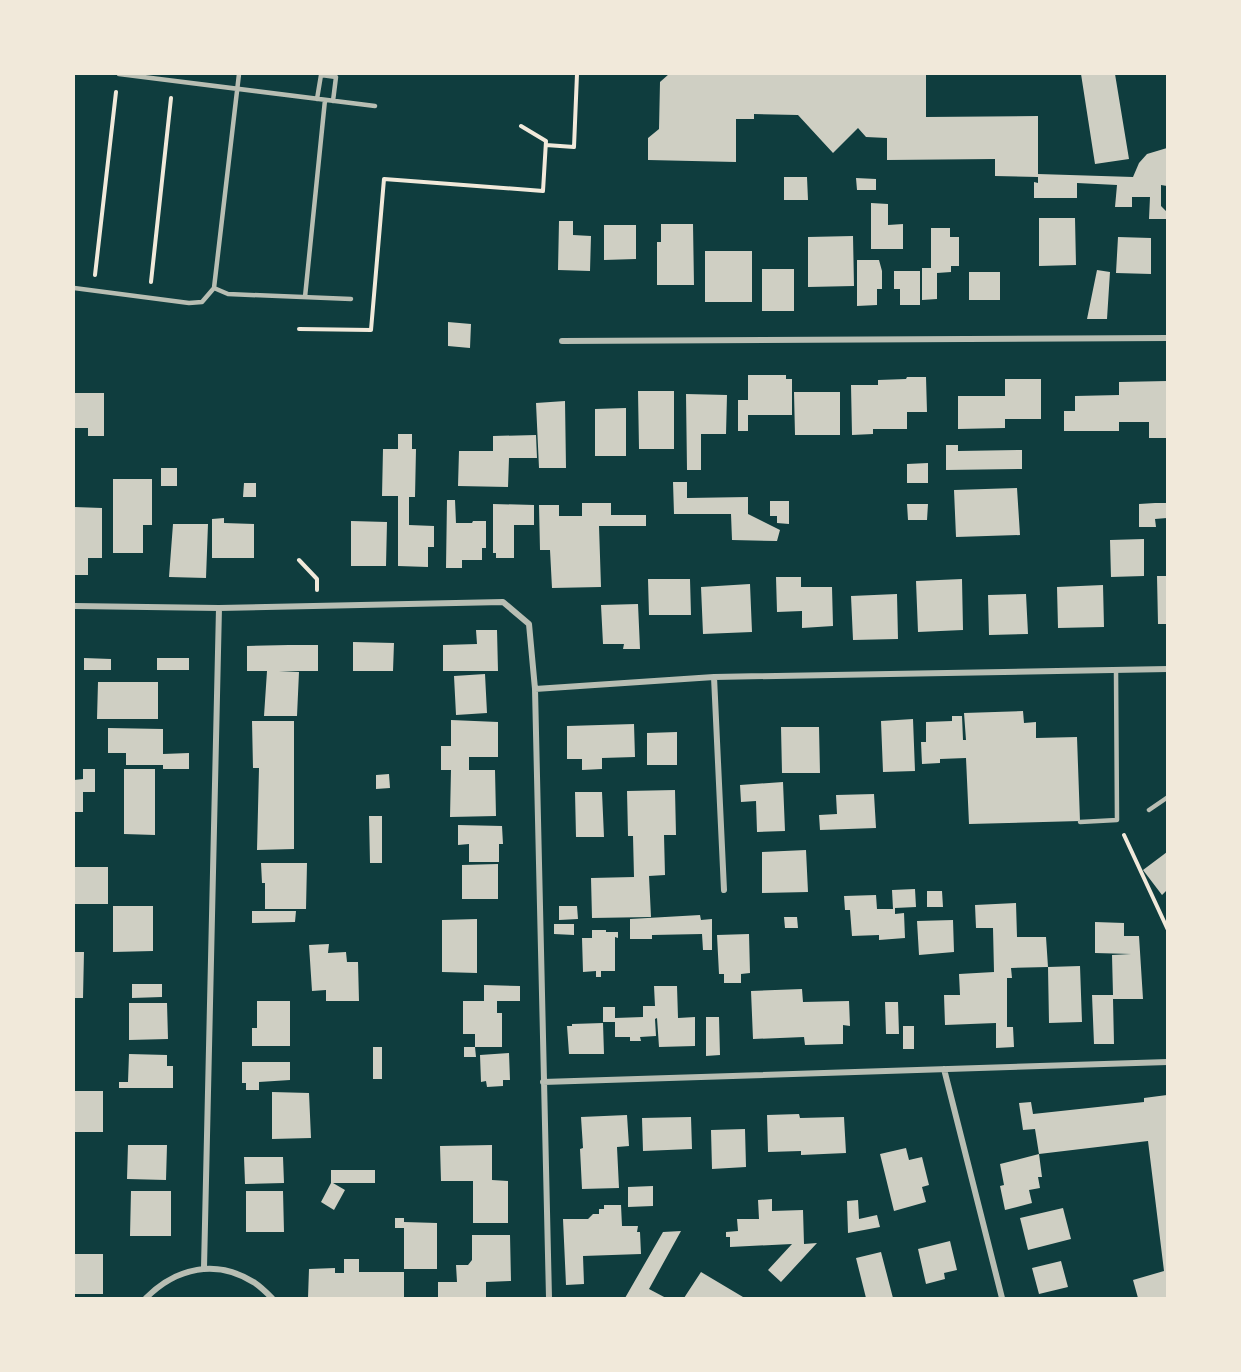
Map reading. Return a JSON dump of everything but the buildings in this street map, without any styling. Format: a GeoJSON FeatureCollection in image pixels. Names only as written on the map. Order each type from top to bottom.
{"type":"FeatureCollection","features":[{"type":"Feature","properties":{"kind":"street"},"geometry":{"type":"LineString","coordinates":[[562,341],[1167,338]]}},
{"type":"Feature","properties":{"kind":"street"},"geometry":{"type":"LineString","coordinates":[[74,606],[219,608],[503,602],[529,624],[536,689],[549,1299]]}},
{"type":"Feature","properties":{"kind":"street"},"geometry":{"type":"LineString","coordinates":[[204,1268],[219,608]]}},
{"type":"Feature","properties":{"kind":"street"},"geometry":{"type":"LineString","coordinates":[[536,689],[714,677],[1167,669]]}},
{"type":"Feature","properties":{"kind":"street"},"geometry":{"type":"LineString","coordinates":[[714,677],[724,890]]}},
{"type":"Feature","properties":{"kind":"street"},"geometry":{"type":"LineString","coordinates":[[543,1082],[1167,1062]]}},
{"type":"Feature","properties":{"kind":"street"},"geometry":{"type":"LineString","coordinates":[[944,1069],[1002,1299]]}},
{"type":"Feature","properties":{"kind":"street"},"geometry":{"type":"LineString","coordinates":[[146,1299],[160,1284],[181,1273],[204,1268],[231,1271],[256,1283],[272,1299]]}},
{"type":"Feature","properties":{"kind":"lane"},"geometry":{"type":"LineString","coordinates":[[119,74],[375,106]]}},
{"type":"Feature","properties":{"kind":"lane"},"geometry":{"type":"LineString","coordinates":[[74,288],[202,302],[214,288],[239,74]]}},
{"type":"Feature","properties":{"kind":"lane"},"geometry":{"type":"LineString","coordinates":[[317,99],[321,75],[328,75],[336,77],[333,101]]}},
{"type":"Feature","properties":{"kind":"lane"},"geometry":{"type":"LineString","coordinates":[[305,297],[326,100]]}},
{"type":"Feature","properties":{"kind":"lane"},"geometry":{"type":"LineString","coordinates":[[214,288],[228,294],[351,299]]}},
{"type":"Feature","properties":{"kind":"lane"},"geometry":{"type":"LineString","coordinates":[[1080,822],[1117,820],[1116,670]]}},
{"type":"Feature","properties":{"kind":"lane"},"geometry":{"type":"LineString","coordinates":[[1149,810],[1167,797]]}},
{"type":"Feature","properties":{"kind":"path"},"geometry":{"type":"LineString","coordinates":[[546,145],[574,147],[577,74]]}},
{"type":"Feature","properties":{"kind":"path"},"geometry":{"type":"LineString","coordinates":[[150,298],[173,81]]}},
{"type":"Feature","properties":{"kind":"path"},"geometry":{"type":"LineString","coordinates":[[93,291],[116,85]]}},
{"type":"Feature","properties":{"kind":"path"},"geometry":{"type":"LineString","coordinates":[[299,329],[371,330],[384,179],[543,191],[546,141],[521,126]]}},
{"type":"Feature","properties":{"kind":"path"},"geometry":{"type":"LineString","coordinates":[[299,560],[317,579],[317,606]]}},
{"type":"Feature","properties":{"kind":"path"},"geometry":{"type":"LineString","coordinates":[[1117,820],[1167,930]]}}]}
